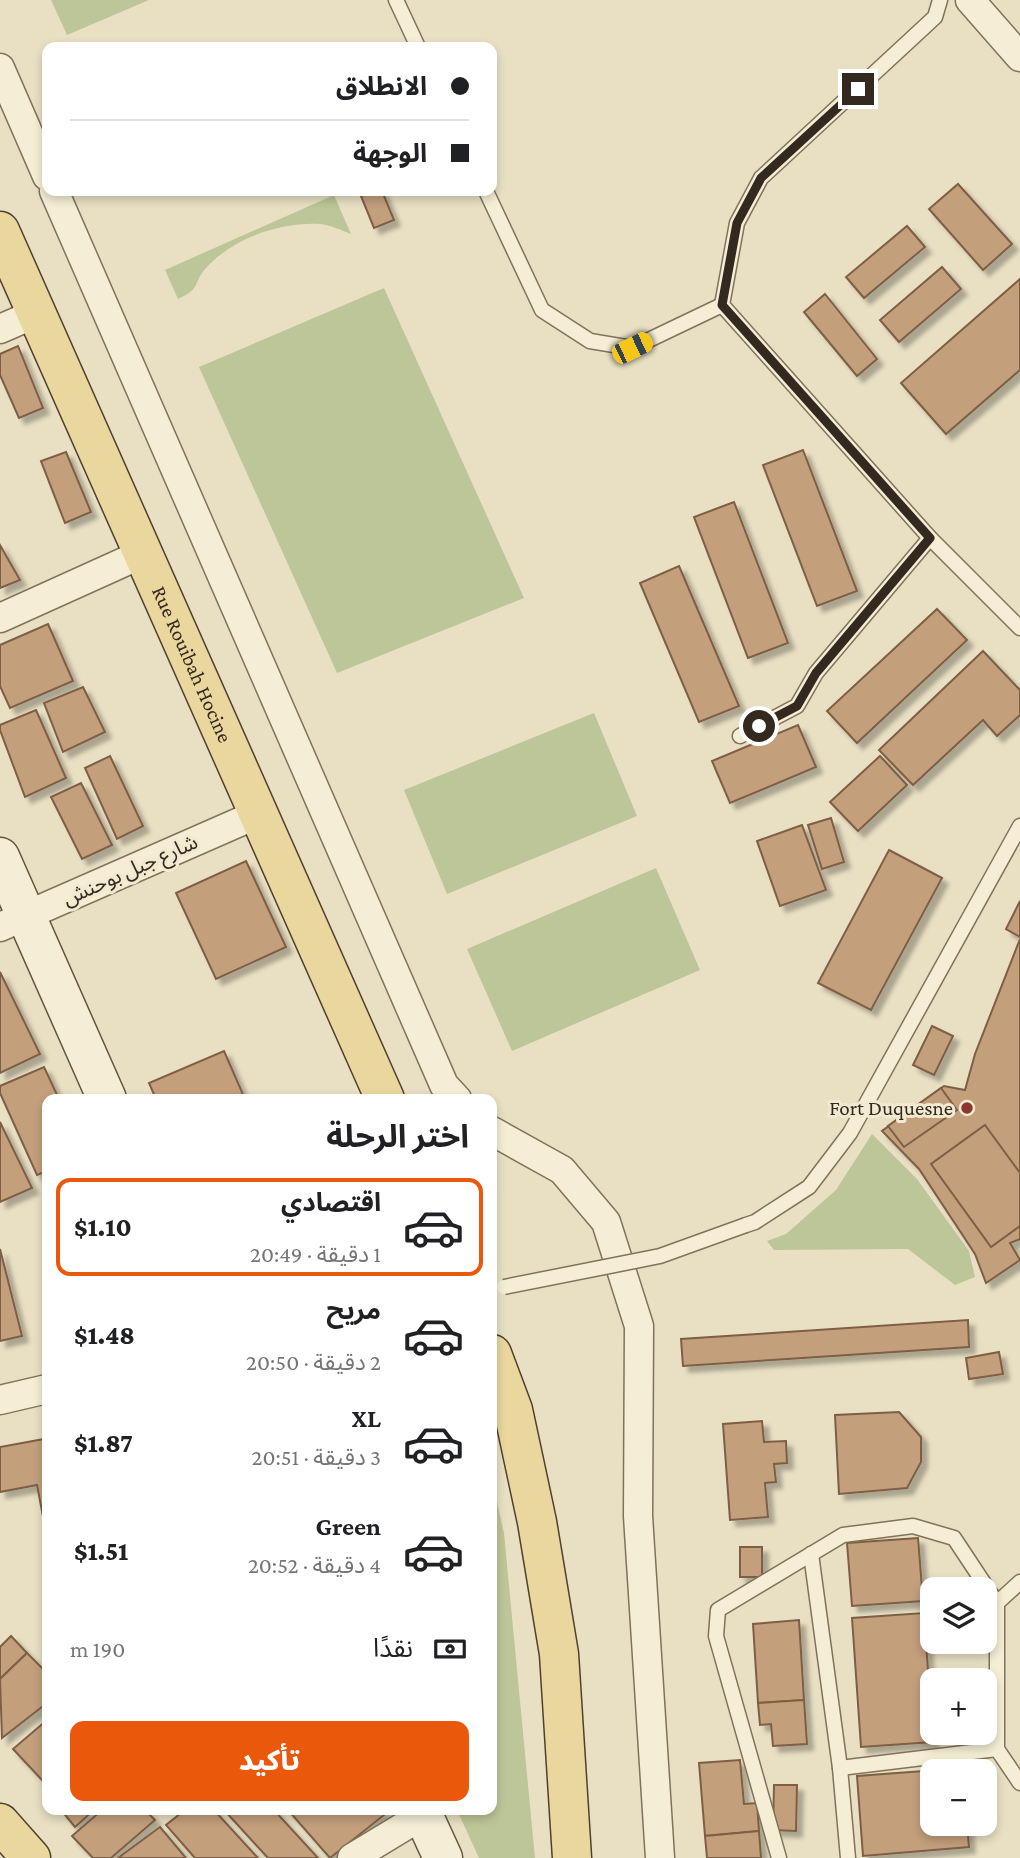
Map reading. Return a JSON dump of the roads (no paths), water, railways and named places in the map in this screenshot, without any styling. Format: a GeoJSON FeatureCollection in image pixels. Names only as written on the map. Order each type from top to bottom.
{"type":"FeatureCollection","features":[{"type":"Feature","properties":{"kind":"main road","name":"Rue Rouibah Hocine"},"geometry":{"type":"LineString","coordinates":[[0,231],[260,813],[382,1094]]}},
{"type":"Feature","properties":{"kind":"main road"},"geometry":{"type":"LineString","coordinates":[[0,858],[13,922],[104,1094]]}},
{"type":"Feature","properties":{"kind":"main road"},"geometry":{"type":"LineString","coordinates":[[497,1368],[516,1423],[537,1522],[559,1654],[572,1858]]}},
{"type":"Feature","properties":{"kind":"main road"},"geometry":{"type":"LineString","coordinates":[[423,1815],[443,1858]]}},
{"type":"Feature","properties":{"kind":"main road"},"geometry":{"type":"LineString","coordinates":[[0,1823],[31,1858]]}},
{"type":"Feature","properties":{"kind":"street"},"geometry":{"type":"LineString","coordinates":[[970,0],[1020,57]]}},
{"type":"Feature","properties":{"kind":"street"},"geometry":{"type":"LineString","coordinates":[[0,68],[42,165]]}},
{"type":"Feature","properties":{"kind":"street"},"geometry":{"type":"LineString","coordinates":[[56,196],[444,1085],[452,1094]]}},
{"type":"Feature","properties":{"kind":"street"},"geometry":{"type":"LineString","coordinates":[[0,329],[37,313]]}},
{"type":"Feature","properties":{"kind":"street"},"geometry":{"type":"LineString","coordinates":[[0,618],[144,553]]}},
{"type":"Feature","properties":{"kind":"street","name":"شارع جبل بوحنش"},"geometry":{"type":"LineString","coordinates":[[13,922],[260,813]]}},
{"type":"Feature","properties":{"kind":"street"},"geometry":{"type":"LineString","coordinates":[[497,1134],[562,1170],[606,1222],[639,1326],[638,1516],[660,1858]]}},
{"type":"Feature","properties":{"kind":"street"},"geometry":{"type":"LineString","coordinates":[[0,1400],[42,1390]]}},
{"type":"Feature","properties":{"kind":"street"},"geometry":{"type":"LineString","coordinates":[[352,1858],[417,1815]]}},
{"type":"Feature","properties":{"kind":"lane"},"geometry":{"type":"LineString","coordinates":[[396,0],[416,42]]}},
{"type":"Feature","properties":{"kind":"lane"},"geometry":{"type":"LineString","coordinates":[[722,305],[737,223],[761,178],[935,17],[940,0]]}},
{"type":"Feature","properties":{"kind":"lane"},"geometry":{"type":"LineString","coordinates":[[488,196],[542,310],[590,341],[632,348],[722,305]]}},
{"type":"Feature","properties":{"kind":"lane"},"geometry":{"type":"LineString","coordinates":[[722,305],[930,538],[1020,628]]}},
{"type":"Feature","properties":{"kind":"lane"},"geometry":{"type":"LineString","coordinates":[[740,736],[797,706],[816,673],[930,538]]}},
{"type":"Feature","properties":{"kind":"lane"},"geometry":{"type":"LineString","coordinates":[[498,1288],[660,1256],[755,1222],[810,1187],[850,1133],[1020,826]]}},
{"type":"Feature","properties":{"kind":"lane"},"geometry":{"type":"LineString","coordinates":[[779,1858],[716,1636],[718,1610],[843,1535],[913,1526],[954,1538],[998,1603],[998,1749],[1020,1783]]}},
{"type":"Feature","properties":{"kind":"lane"},"geometry":{"type":"LineString","coordinates":[[811,1554],[840,1768],[848,1858]]}},
{"type":"Feature","properties":{"kind":"lane"},"geometry":{"type":"LineString","coordinates":[[998,1603],[1020,1582]]}},
{"type":"Feature","properties":{"kind":"lane"},"geometry":{"type":"LineString","coordinates":[[840,1768],[998,1749]]}},
{"type":"Feature","properties":{"kind":"place","name":"Fort Duquesne"},"geometry":{"type":"Point","coordinates":[967,1108]}}]}
